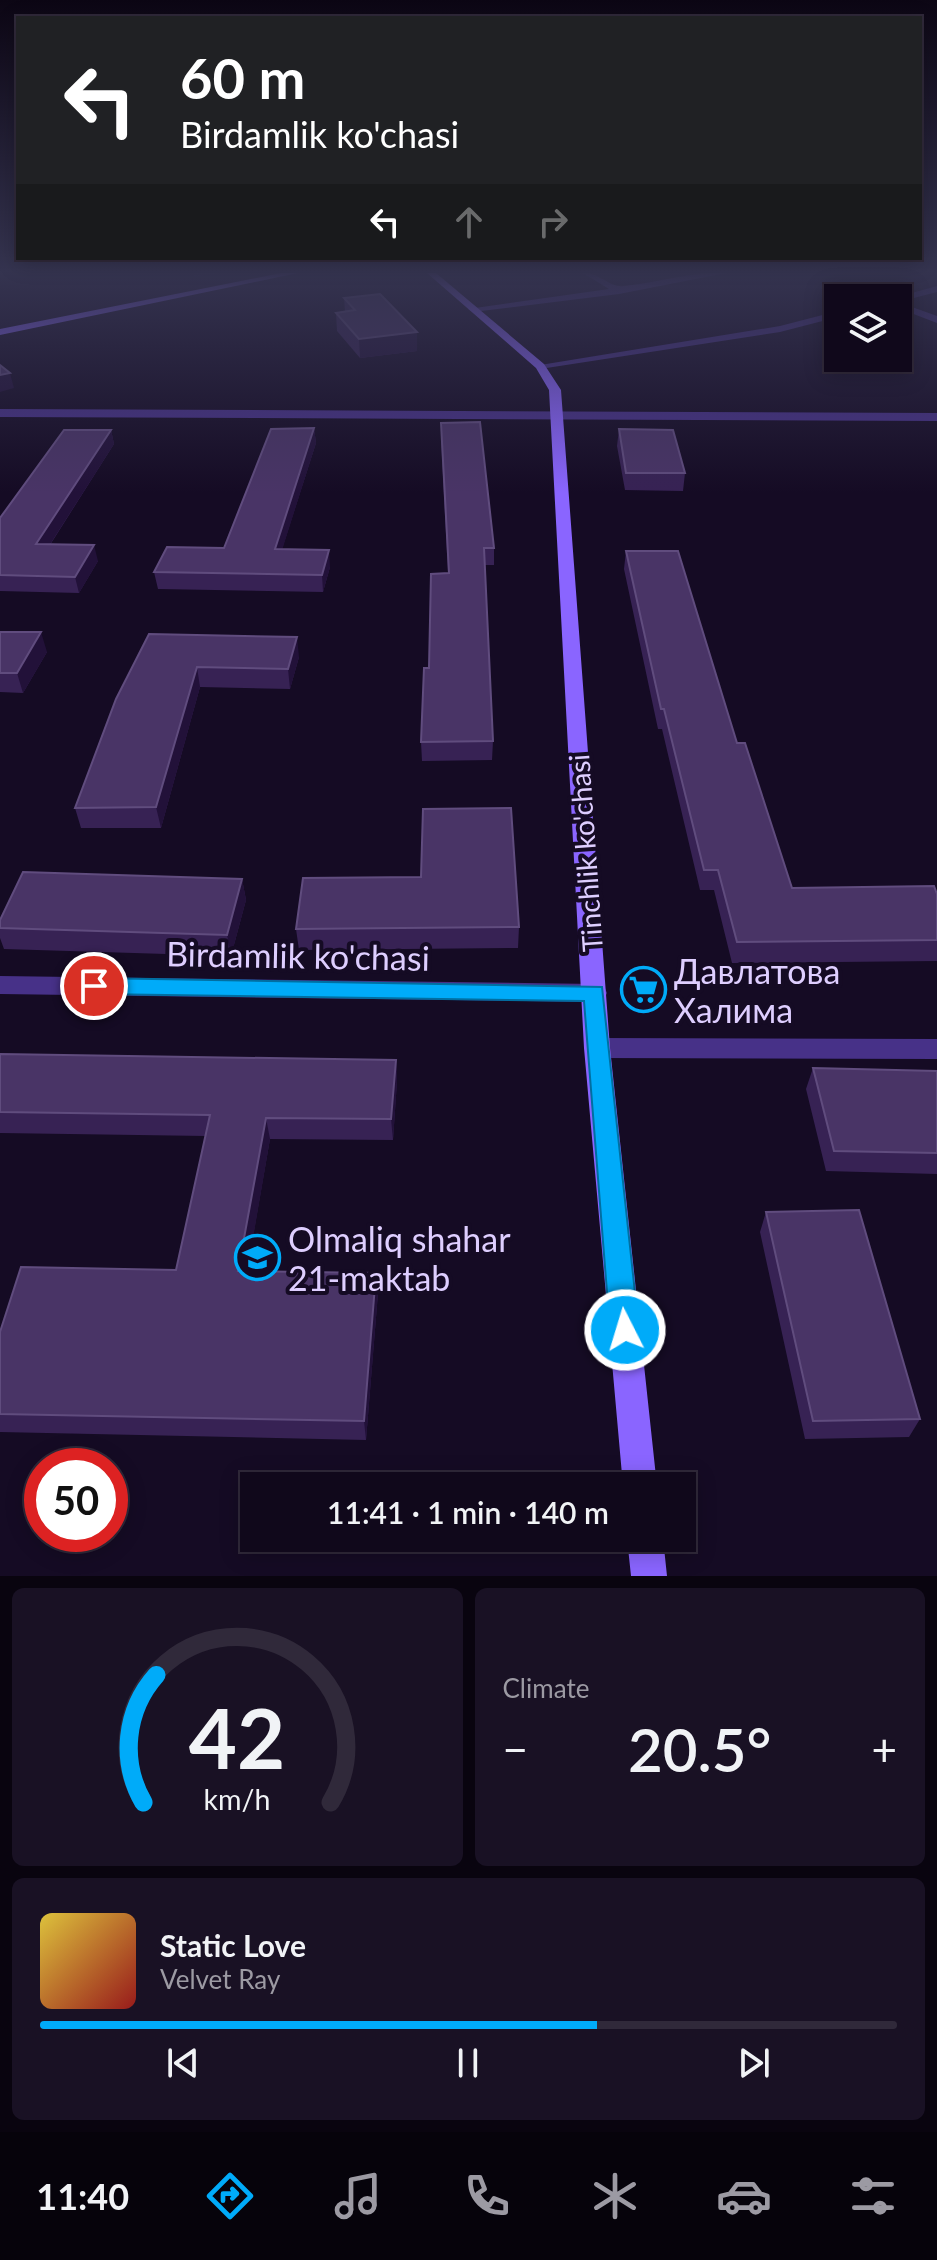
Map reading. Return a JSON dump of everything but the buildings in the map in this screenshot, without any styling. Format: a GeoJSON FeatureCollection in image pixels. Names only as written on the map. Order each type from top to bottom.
{"type":"FeatureCollection","features":[{"type":"Feature","properties":{"kind":"main road","name":"Tinchlik ko'chasi"},"geometry":{"type":"LineString","coordinates":[[517,347],[540,366],[555,390],[597,1048],[639,1472]]}},
{"type":"Feature","properties":{"kind":"main road"},"geometry":{"type":"LineString","coordinates":[[646,1552],[649,1576]]}},
{"type":"Feature","properties":{"kind":"street"},"geometry":{"type":"LineString","coordinates":[[540,366],[666,347]]}},
{"type":"Feature","properties":{"kind":"street"},"geometry":{"type":"LineString","coordinates":[[0,413],[937,417]]}},
{"type":"Feature","properties":{"kind":"street","name":"Birdamlik ko'chasi"},"geometry":{"type":"LineString","coordinates":[[0,985],[595,993]]}},
{"type":"Feature","properties":{"kind":"street"},"geometry":{"type":"LineString","coordinates":[[597,1048],[937,1049]]}},
{"type":"Feature","properties":{"kind":"place","name":"Давлатова Халима"},"geometry":{"type":"Point","coordinates":[643,990]}},
{"type":"Feature","properties":{"kind":"place","name":"Olmaliq shahar 21-maktab"},"geometry":{"type":"Point","coordinates":[257,1258]}},
{"type":"Feature","properties":{"kind":"route"},"geometry":{"type":"LineString","coordinates":[[94,986],[595,993],[597,1048],[625,1330]]}}]}
